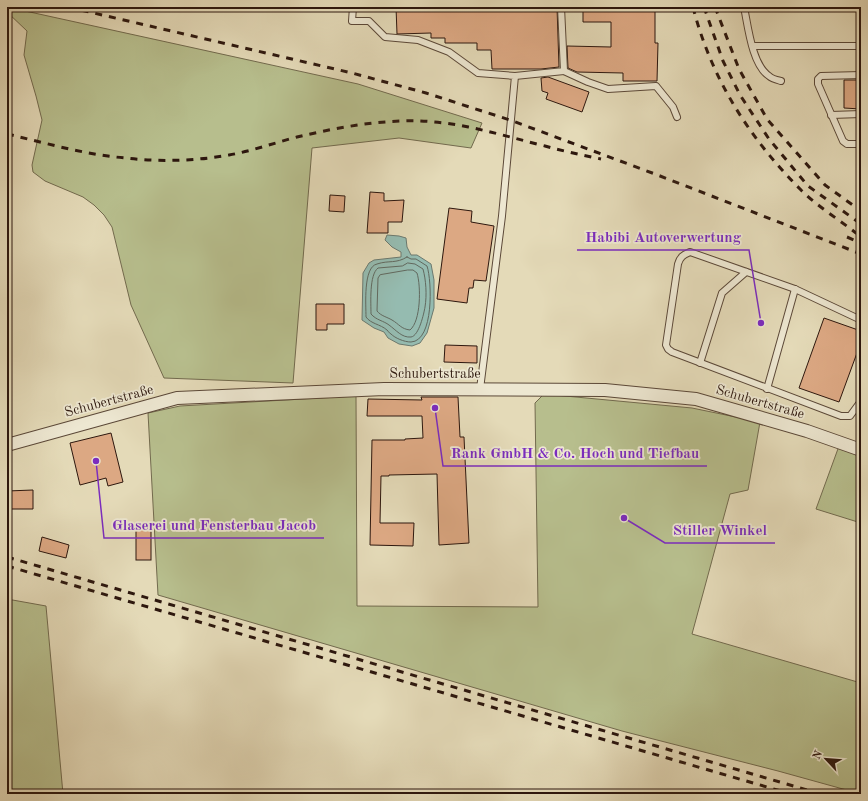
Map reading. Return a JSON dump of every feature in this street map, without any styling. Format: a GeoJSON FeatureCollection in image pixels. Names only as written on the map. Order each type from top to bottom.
{"type":"FeatureCollection","features":[{"type":"Feature","properties":{"kind":"street","name":"Schubertstraße"},"geometry":{"type":"LineString","coordinates":[[7,445],[177,398],[384,389],[480,389],[605,390],[696,399],[807,431],[861,450]]}},
{"type":"Feature","properties":{"kind":"lane"},"geometry":{"type":"LineString","coordinates":[[352,7],[352,21],[369,21],[385,37],[418,40],[449,52],[478,73],[515,76],[564,71],[588,82],[608,88],[656,86],[674,107],[677,117]]}},
{"type":"Feature","properties":{"kind":"lane"},"geometry":{"type":"LineString","coordinates":[[561,7],[564,71]]}},
{"type":"Feature","properties":{"kind":"lane"},"geometry":{"type":"LineString","coordinates":[[744,7],[757,61],[769,77],[781,81]]}},
{"type":"Feature","properties":{"kind":"lane"},"geometry":{"type":"LineString","coordinates":[[753,46],[861,46]]}},
{"type":"Feature","properties":{"kind":"lane"},"geometry":{"type":"LineString","coordinates":[[480,389],[502,216],[515,76]]}},
{"type":"Feature","properties":{"kind":"lane"},"geometry":{"type":"LineString","coordinates":[[861,76],[821,76],[818,79],[818,84],[844,141],[847,144],[861,144]]}},
{"type":"Feature","properties":{"kind":"lane"},"geometry":{"type":"LineString","coordinates":[[831,115],[861,114]]}},
{"type":"Feature","properties":{"kind":"lane"},"geometry":{"type":"LineString","coordinates":[[861,320],[794,289],[690,252],[680,257],[678,264],[666,345],[672,352],[841,416],[850,416],[861,401]]}},
{"type":"Feature","properties":{"kind":"lane"},"geometry":{"type":"LineString","coordinates":[[700,363],[722,294],[746,272]]}},
{"type":"Feature","properties":{"kind":"lane"},"geometry":{"type":"LineString","coordinates":[[767,389],[794,289]]}},
{"type":"Feature","properties":{"kind":"green space"},"geometry":{"type":"Polygon","coordinates":[[[7,7],[358,84],[482,123],[471,148],[399,138],[312,148],[293,383],[164,378],[131,305],[112,227],[104,215],[83,197],[45,181],[33,172],[32,165],[42,120],[24,55],[27,31],[7,12],[7,7]]]}},
{"type":"Feature","properties":{"kind":"green space"},"geometry":{"type":"Polygon","coordinates":[[[544,394],[692,408],[760,422],[748,490],[730,494],[692,634],[861,683],[861,794],[622,731],[158,595],[148,413],[180,406],[356,396],[357,606],[538,607],[535,403],[544,394]]]}},
{"type":"Feature","properties":{"kind":"green space"},"geometry":{"type":"Polygon","coordinates":[[[839,446],[861,454],[861,523],[816,509],[839,446]]]}},
{"type":"Feature","properties":{"kind":"green space"},"geometry":{"type":"Polygon","coordinates":[[[7,599],[46,606],[63,794],[7,794],[7,599]]]}},
{"type":"Feature","properties":{"kind":"water"},"geometry":{"type":"Polygon","coordinates":[[[387,235],[406,238],[407,247],[411,255],[417,255],[431,264],[434,280],[434,308],[427,333],[420,343],[412,346],[399,344],[388,338],[384,332],[374,328],[362,320],[363,273],[369,263],[374,260],[401,257],[401,252],[392,247],[385,240],[387,235]]]}},
{"type":"Feature","properties":{"kind":"building"},"geometry":{"type":"Polygon","coordinates":[[[396,7],[557,7],[559,67],[541,69],[492,69],[491,50],[477,50],[477,43],[445,43],[445,38],[431,38],[431,33],[397,34],[396,7]]]}},
{"type":"Feature","properties":{"kind":"building"},"geometry":{"type":"Polygon","coordinates":[[[583,7],[655,7],[655,43],[658,43],[657,81],[623,81],[623,73],[577,72],[568,68],[567,46],[611,47],[611,22],[583,22],[583,7]]]}},
{"type":"Feature","properties":{"kind":"building"},"geometry":{"type":"Polygon","coordinates":[[[548,77],[589,92],[582,112],[546,99],[548,93],[542,91],[541,78],[548,77]]]}},
{"type":"Feature","properties":{"kind":"building"},"geometry":{"type":"Polygon","coordinates":[[[844,80],[861,80],[861,109],[844,108],[844,80]]]}},
{"type":"Feature","properties":{"kind":"building"},"geometry":{"type":"Polygon","coordinates":[[[370,192],[384,193],[384,201],[404,200],[402,222],[388,222],[388,233],[367,233],[370,192]]]}},
{"type":"Feature","properties":{"kind":"building"},"geometry":{"type":"Polygon","coordinates":[[[330,195],[345,196],[344,212],[329,211],[330,195]]]}},
{"type":"Feature","properties":{"kind":"building"},"geometry":{"type":"Polygon","coordinates":[[[449,208],[472,211],[471,222],[494,226],[486,281],[474,280],[473,288],[469,288],[467,303],[437,299],[449,208]]]}},
{"type":"Feature","properties":{"kind":"building"},"geometry":{"type":"Polygon","coordinates":[[[316,304],[344,304],[344,324],[327,324],[327,330],[316,330],[316,304]]]}},
{"type":"Feature","properties":{"kind":"building"},"geometry":{"type":"Polygon","coordinates":[[[824,318],[861,331],[861,342],[839,402],[799,388],[824,318]]]}},
{"type":"Feature","properties":{"kind":"building"},"geometry":{"type":"Polygon","coordinates":[[[445,345],[477,346],[477,363],[444,362],[445,345]]]}},
{"type":"Feature","properties":{"kind":"building"},"geometry":{"type":"Polygon","coordinates":[[[421,397],[458,397],[460,437],[464,437],[469,543],[439,545],[437,474],[381,476],[380,523],[414,523],[413,546],[370,545],[372,440],[405,440],[423,438],[422,416],[367,416],[368,399],[422,400],[421,397]]]}},
{"type":"Feature","properties":{"kind":"building"},"geometry":{"type":"Polygon","coordinates":[[[111,433],[123,482],[108,486],[106,478],[80,485],[70,443],[111,433]]]}},
{"type":"Feature","properties":{"kind":"building"},"geometry":{"type":"Polygon","coordinates":[[[33,490],[33,509],[7,509],[7,491],[33,490]]]}},
{"type":"Feature","properties":{"kind":"building"},"geometry":{"type":"Polygon","coordinates":[[[136,529],[151,529],[151,560],[136,560],[136,529]]]}},
{"type":"Feature","properties":{"kind":"building"},"geometry":{"type":"Polygon","coordinates":[[[42,537],[69,545],[66,558],[39,551],[42,537]]]}},
{"type":"Feature","properties":{"kind":"railway"},"geometry":{"type":"LineString","coordinates":[[68,7],[352,73],[426,93],[510,120],[655,174],[861,254]]}},
{"type":"Feature","properties":{"kind":"railway"},"geometry":{"type":"LineString","coordinates":[[693,7],[710,58],[721,82],[734,106],[749,128],[782,170],[807,196],[861,236]]}},
{"type":"Feature","properties":{"kind":"railway"},"geometry":{"type":"LineString","coordinates":[[704,7],[723,61],[740,95],[769,139],[808,186],[861,224]]}},
{"type":"Feature","properties":{"kind":"railway"},"geometry":{"type":"LineString","coordinates":[[715,7],[739,69],[767,119],[825,185],[861,211]]}},
{"type":"Feature","properties":{"kind":"railway"},"geometry":{"type":"LineString","coordinates":[[7,134],[96,154],[152,160],[178,160],[203,159],[238,153],[297,137],[349,126],[402,121],[421,121],[439,122],[474,128],[559,150],[601,159]]}},
{"type":"Feature","properties":{"kind":"railway"},"geometry":{"type":"LineString","coordinates":[[847,237],[861,243]]}},
{"type":"Feature","properties":{"kind":"railway"},"geometry":{"type":"LineString","coordinates":[[7,557],[821,794]]}},
{"type":"Feature","properties":{"kind":"railway"},"geometry":{"type":"LineString","coordinates":[[7,566],[791,794]]}},
{"type":"Feature","properties":{"kind":"place","name":"Habibi Autoverwertung"},"geometry":{"type":"Point","coordinates":[761,323]}},
{"type":"Feature","properties":{"kind":"place","name":"Rank GmbH & Co. Hoch und Tiefbau"},"geometry":{"type":"Point","coordinates":[435,408]}},
{"type":"Feature","properties":{"kind":"place","name":"Glaserei und Fensterbau Jacob"},"geometry":{"type":"Point","coordinates":[96,461]}},
{"type":"Feature","properties":{"kind":"place","name":"Stiller Winkel"},"geometry":{"type":"Point","coordinates":[624,518]}}]}
